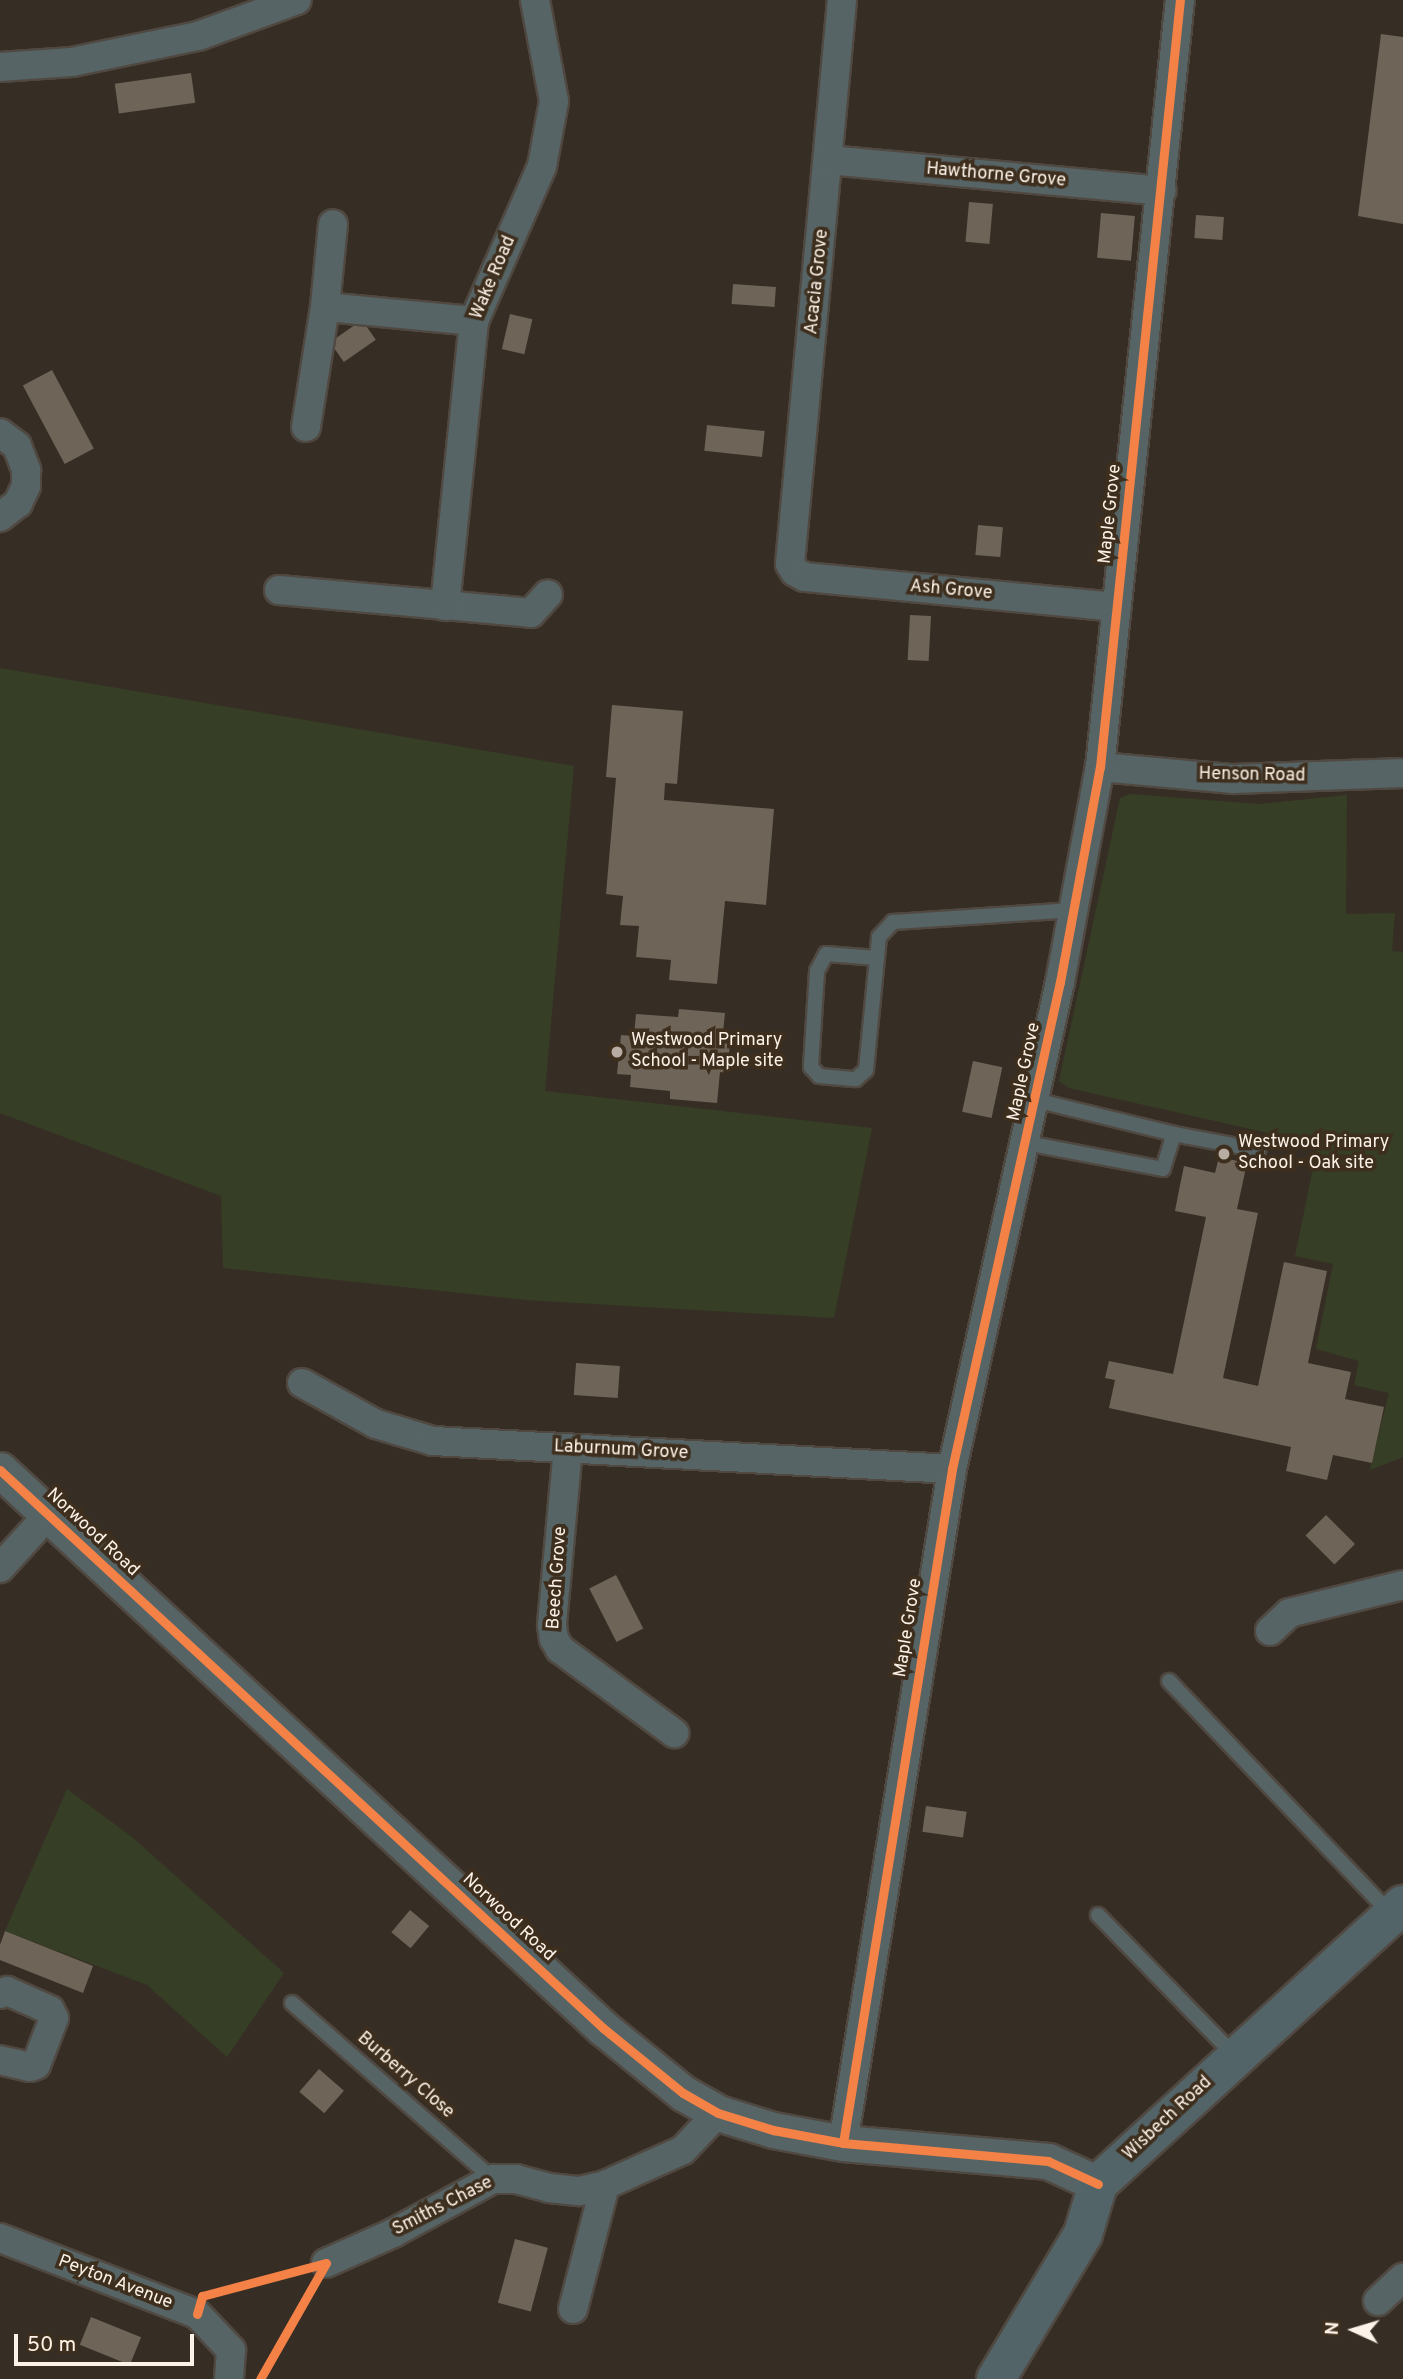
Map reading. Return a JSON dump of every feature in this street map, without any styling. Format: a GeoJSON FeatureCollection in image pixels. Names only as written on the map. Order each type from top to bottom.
{"type":"FeatureCollection","features":[{"type":"Feature","properties":{"kind":"main road","name":"Wisbech Road"},"geometry":{"type":"LineString","coordinates":[[1098,2184],[1397,1910]]}},
{"type":"Feature","properties":{"kind":"main road"},"geometry":{"type":"LineString","coordinates":[[996,2379],[1083,2234],[1098,2184]]}},
{"type":"Feature","properties":{"kind":"street"},"geometry":{"type":"LineString","coordinates":[[0,67],[72,62],[198,36],[297,0]]}},
{"type":"Feature","properties":{"kind":"street","name":"Wake Road"},"geometry":{"type":"LineString","coordinates":[[445,606],[474,321],[542,166],[554,101],[535,0]]}},
{"type":"Feature","properties":{"kind":"street","name":"Acacia Grove"},"geometry":{"type":"LineString","coordinates":[[790,564],[842,0]]}},
{"type":"Feature","properties":{"kind":"street","name":"Maple Grove"},"geometry":{"type":"LineString","coordinates":[[843,2143],[952,1469],[1026,1143],[1075,910],[1100,768],[1180,0]]}},
{"type":"Feature","properties":{"kind":"street","name":"Hawthorne Grove"},"geometry":{"type":"LineString","coordinates":[[829,160],[1162,191]]}},
{"type":"Feature","properties":{"kind":"street"},"geometry":{"type":"LineString","coordinates":[[306,427],[325,307],[333,223]]}},
{"type":"Feature","properties":{"kind":"street"},"geometry":{"type":"LineString","coordinates":[[325,307],[474,321]]}},
{"type":"Feature","properties":{"kind":"street"},"geometry":{"type":"LineString","coordinates":[[0,433],[17,446],[26,470],[26,486],[18,503],[0,517]]}},
{"type":"Feature","properties":{"kind":"street","name":"Ash Grove"},"geometry":{"type":"LineString","coordinates":[[790,564],[795,572],[806,577],[1116,607]]}},
{"type":"Feature","properties":{"kind":"street"},"geometry":{"type":"LineString","coordinates":[[279,590],[531,613],[548,594]]}},
{"type":"Feature","properties":{"kind":"street","name":"Henson Road"},"geometry":{"type":"LineString","coordinates":[[1100,768],[1233,779],[1403,774]]}},
{"type":"Feature","properties":{"kind":"street","name":"Laburnum Grove"},"geometry":{"type":"LineString","coordinates":[[302,1383],[376,1424],[433,1441],[952,1469]]}},
{"type":"Feature","properties":{"kind":"street","name":"Beech Grove"},"geometry":{"type":"LineString","coordinates":[[568,1448],[552,1625],[554,1639],[560,1649],[674,1733]]}},
{"type":"Feature","properties":{"kind":"street","name":"Norwood Road"},"geometry":{"type":"LineString","coordinates":[[0,1470],[603,2028],[650,2069],[683,2093],[718,2113],[773,2130],[843,2143],[1048,2161],[1098,2184]]}},
{"type":"Feature","properties":{"kind":"street"},"geometry":{"type":"LineString","coordinates":[[0,1567],[49,1514]]}},
{"type":"Feature","properties":{"kind":"street"},"geometry":{"type":"LineString","coordinates":[[1270,1631],[1289,1613],[1403,1585]]}},
{"type":"Feature","properties":{"kind":"street"},"geometry":{"type":"LineString","coordinates":[[0,1994],[7,1991],[50,2010],[54,2018],[36,2065],[1,2065]]}},
{"type":"Feature","properties":{"kind":"street","name":"Smiths Chase"},"geometry":{"type":"LineString","coordinates":[[326,2263],[393,2233],[493,2179],[516,2179],[549,2188],[580,2191],[605,2185],[682,2150],[718,2113]]}},
{"type":"Feature","properties":{"kind":"street"},"geometry":{"type":"LineString","coordinates":[[573,2309],[605,2185]]}},
{"type":"Feature","properties":{"kind":"street","name":"Peyton Avenue"},"geometry":{"type":"LineString","coordinates":[[0,2238],[197,2314],[231,2350],[229,2379]]}},
{"type":"Feature","properties":{"kind":"street"},"geometry":{"type":"LineString","coordinates":[[1378,2301],[1403,2277]]}},
{"type":"Feature","properties":{"kind":"lane"},"geometry":{"type":"LineString","coordinates":[[877,958],[826,954],[817,971],[811,1067],[820,1076],[856,1079],[866,1070],[877,958],[879,937],[893,922],[1075,910]]}},
{"type":"Feature","properties":{"kind":"lane"},"geometry":{"type":"LineString","coordinates":[[1035,1100],[1174,1134],[1259,1150]]}},
{"type":"Feature","properties":{"kind":"lane"},"geometry":{"type":"LineString","coordinates":[[1026,1143],[1163,1168],[1174,1134]]}},
{"type":"Feature","properties":{"kind":"lane"},"geometry":{"type":"LineString","coordinates":[[1169,1681],[1397,1910]]}},
{"type":"Feature","properties":{"kind":"lane"},"geometry":{"type":"LineString","coordinates":[[1098,1915],[1236,2057]]}},
{"type":"Feature","properties":{"kind":"lane","name":"Burberry Close"},"geometry":{"type":"LineString","coordinates":[[292,2003],[493,2179]]}},
{"type":"Feature","properties":{"kind":"green space"},"geometry":{"type":"Polygon","coordinates":[[[0,668],[574,766],[545,1091],[872,1128],[834,1318],[526,1300],[223,1268],[221,1196],[0,1113],[0,668]]]}},
{"type":"Feature","properties":{"kind":"green space"},"geometry":{"type":"Polygon","coordinates":[[[1130,794],[1259,804],[1347,795],[1346,914],[1395,913],[1392,951],[1403,952],[1403,1457],[1370,1470],[1389,1393],[1354,1385],[1359,1361],[1316,1349],[1333,1264],[1295,1256],[1317,1149],[1268,1133],[1069,1088],[1059,1081],[1120,798],[1130,794]]]}},
{"type":"Feature","properties":{"kind":"green space"},"geometry":{"type":"Polygon","coordinates":[[[67,1789],[132,1837],[284,1973],[227,2057],[147,1985],[5,1931],[67,1789]]]}},
{"type":"Feature","properties":{"kind":"building"},"geometry":{"type":"Polygon","coordinates":[[[1381,34],[1403,37],[1403,224],[1358,216],[1381,34]]]}},
{"type":"Feature","properties":{"kind":"building"},"geometry":{"type":"Polygon","coordinates":[[[191,73],[195,103],[119,113],[115,84],[191,73]]]}},
{"type":"Feature","properties":{"kind":"building"},"geometry":{"type":"Polygon","coordinates":[[[969,202],[993,204],[989,244],[966,242],[969,202]]]}},
{"type":"Feature","properties":{"kind":"building"},"geometry":{"type":"Polygon","coordinates":[[[1101,213],[1135,216],[1131,261],[1097,258],[1101,213]]]}},
{"type":"Feature","properties":{"kind":"building"},"geometry":{"type":"Polygon","coordinates":[[[1196,215],[1224,217],[1222,240],[1194,238],[1196,215]]]}},
{"type":"Feature","properties":{"kind":"building"},"geometry":{"type":"Polygon","coordinates":[[[733,284],[776,287],[775,307],[732,304],[733,284]]]}},
{"type":"Feature","properties":{"kind":"building"},"geometry":{"type":"Polygon","coordinates":[[[510,314],[532,319],[524,354],[502,349],[510,314]]]}},
{"type":"Feature","properties":{"kind":"building"},"geometry":{"type":"Polygon","coordinates":[[[362,320],[376,340],[344,362],[330,342],[362,320]]]}},
{"type":"Feature","properties":{"kind":"building"},"geometry":{"type":"Polygon","coordinates":[[[52,370],[94,449],[65,464],[23,385],[52,370]]]}},
{"type":"Feature","properties":{"kind":"building"},"geometry":{"type":"Polygon","coordinates":[[[707,425],[765,431],[762,457],[704,451],[707,425]]]}},
{"type":"Feature","properties":{"kind":"building"},"geometry":{"type":"Polygon","coordinates":[[[978,525],[1003,527],[1000,557],[975,555],[978,525]]]}},
{"type":"Feature","properties":{"kind":"building"},"geometry":{"type":"Polygon","coordinates":[[[910,615],[931,616],[929,661],[908,660],[910,615]]]}},
{"type":"Feature","properties":{"kind":"building"},"geometry":{"type":"Polygon","coordinates":[[[612,705],[683,711],[677,784],[665,783],[664,800],[774,809],[766,905],[725,901],[717,984],[669,980],[671,960],[636,957],[639,926],[620,925],[623,896],[606,894],[616,778],[606,777],[612,705]]]}},
{"type":"Feature","properties":{"kind":"building"},"geometry":{"type":"Polygon","coordinates":[[[679,1009],[725,1013],[722,1043],[730,1044],[727,1073],[720,1072],[717,1103],[670,1099],[670,1091],[630,1087],[631,1075],[617,1074],[621,1035],[634,1036],[636,1014],[678,1017],[679,1009]]]}},
{"type":"Feature","properties":{"kind":"building"},"geometry":{"type":"Polygon","coordinates":[[[973,1061],[1002,1067],[992,1118],[962,1112],[973,1061]]]}},
{"type":"Feature","properties":{"kind":"building"},"geometry":{"type":"Polygon","coordinates":[[[1219,1157],[1247,1163],[1237,1209],[1258,1213],[1223,1378],[1258,1386],[1284,1262],[1327,1271],[1308,1363],[1351,1372],[1345,1399],[1384,1407],[1372,1463],[1333,1455],[1327,1480],[1286,1471],[1291,1447],[1109,1408],[1115,1380],[1105,1378],[1109,1361],[1173,1374],[1206,1217],[1175,1211],[1184,1166],[1215,1173],[1219,1157]]]}},
{"type":"Feature","properties":{"kind":"building"},"geometry":{"type":"Polygon","coordinates":[[[576,1363],[620,1366],[618,1398],[574,1395],[576,1363]]]}},
{"type":"Feature","properties":{"kind":"building"},"geometry":{"type":"Polygon","coordinates":[[[1326,1515],[1355,1544],[1334,1564],[1305,1536],[1326,1515]]]}},
{"type":"Feature","properties":{"kind":"building"},"geometry":{"type":"Polygon","coordinates":[[[616,1575],[643,1628],[617,1642],[589,1589],[616,1575]]]}},
{"type":"Feature","properties":{"kind":"building"},"geometry":{"type":"Polygon","coordinates":[[[926,1806],[967,1812],[963,1837],[922,1832],[926,1806]]]}},
{"type":"Feature","properties":{"kind":"building"},"geometry":{"type":"Polygon","coordinates":[[[410,1910],[429,1926],[411,1948],[391,1932],[410,1910]]]}},
{"type":"Feature","properties":{"kind":"building"},"geometry":{"type":"Polygon","coordinates":[[[5,1931],[93,1966],[83,1993],[0,1960],[0,1945],[5,1931]]]}},
{"type":"Feature","properties":{"kind":"building"},"geometry":{"type":"Polygon","coordinates":[[[319,2069],[344,2091],[324,2113],[299,2092],[319,2069]]]}},
{"type":"Feature","properties":{"kind":"building"},"geometry":{"type":"Polygon","coordinates":[[[515,2239],[548,2248],[531,2312],[498,2303],[515,2239]]]}},
{"type":"Feature","properties":{"kind":"building"},"geometry":{"type":"Polygon","coordinates":[[[91,2317],[141,2337],[130,2365],[80,2345],[91,2317]]]}},
{"type":"Feature","properties":{"kind":"cycle path"},"geometry":{"type":"LineString","coordinates":[[843,2143],[952,1469],[1060,982],[1100,767],[1180,0]]}},
{"type":"Feature","properties":{"kind":"cycle path"},"geometry":{"type":"LineString","coordinates":[[0,1470],[603,2028],[683,2093],[718,2113],[773,2130],[843,2143],[1048,2161],[1098,2184]]}},
{"type":"Feature","properties":{"kind":"cycle path"},"geometry":{"type":"LineString","coordinates":[[197,2314],[202,2296],[326,2263],[260,2379]]}},
{"type":"Feature","properties":{"kind":"place","name":"Westwood Primary School - Maple site"},"geometry":{"type":"Point","coordinates":[617,1052]}},
{"type":"Feature","properties":{"kind":"place","name":"Westwood Primary School - Oak site"},"geometry":{"type":"Point","coordinates":[1224,1154]}}]}
